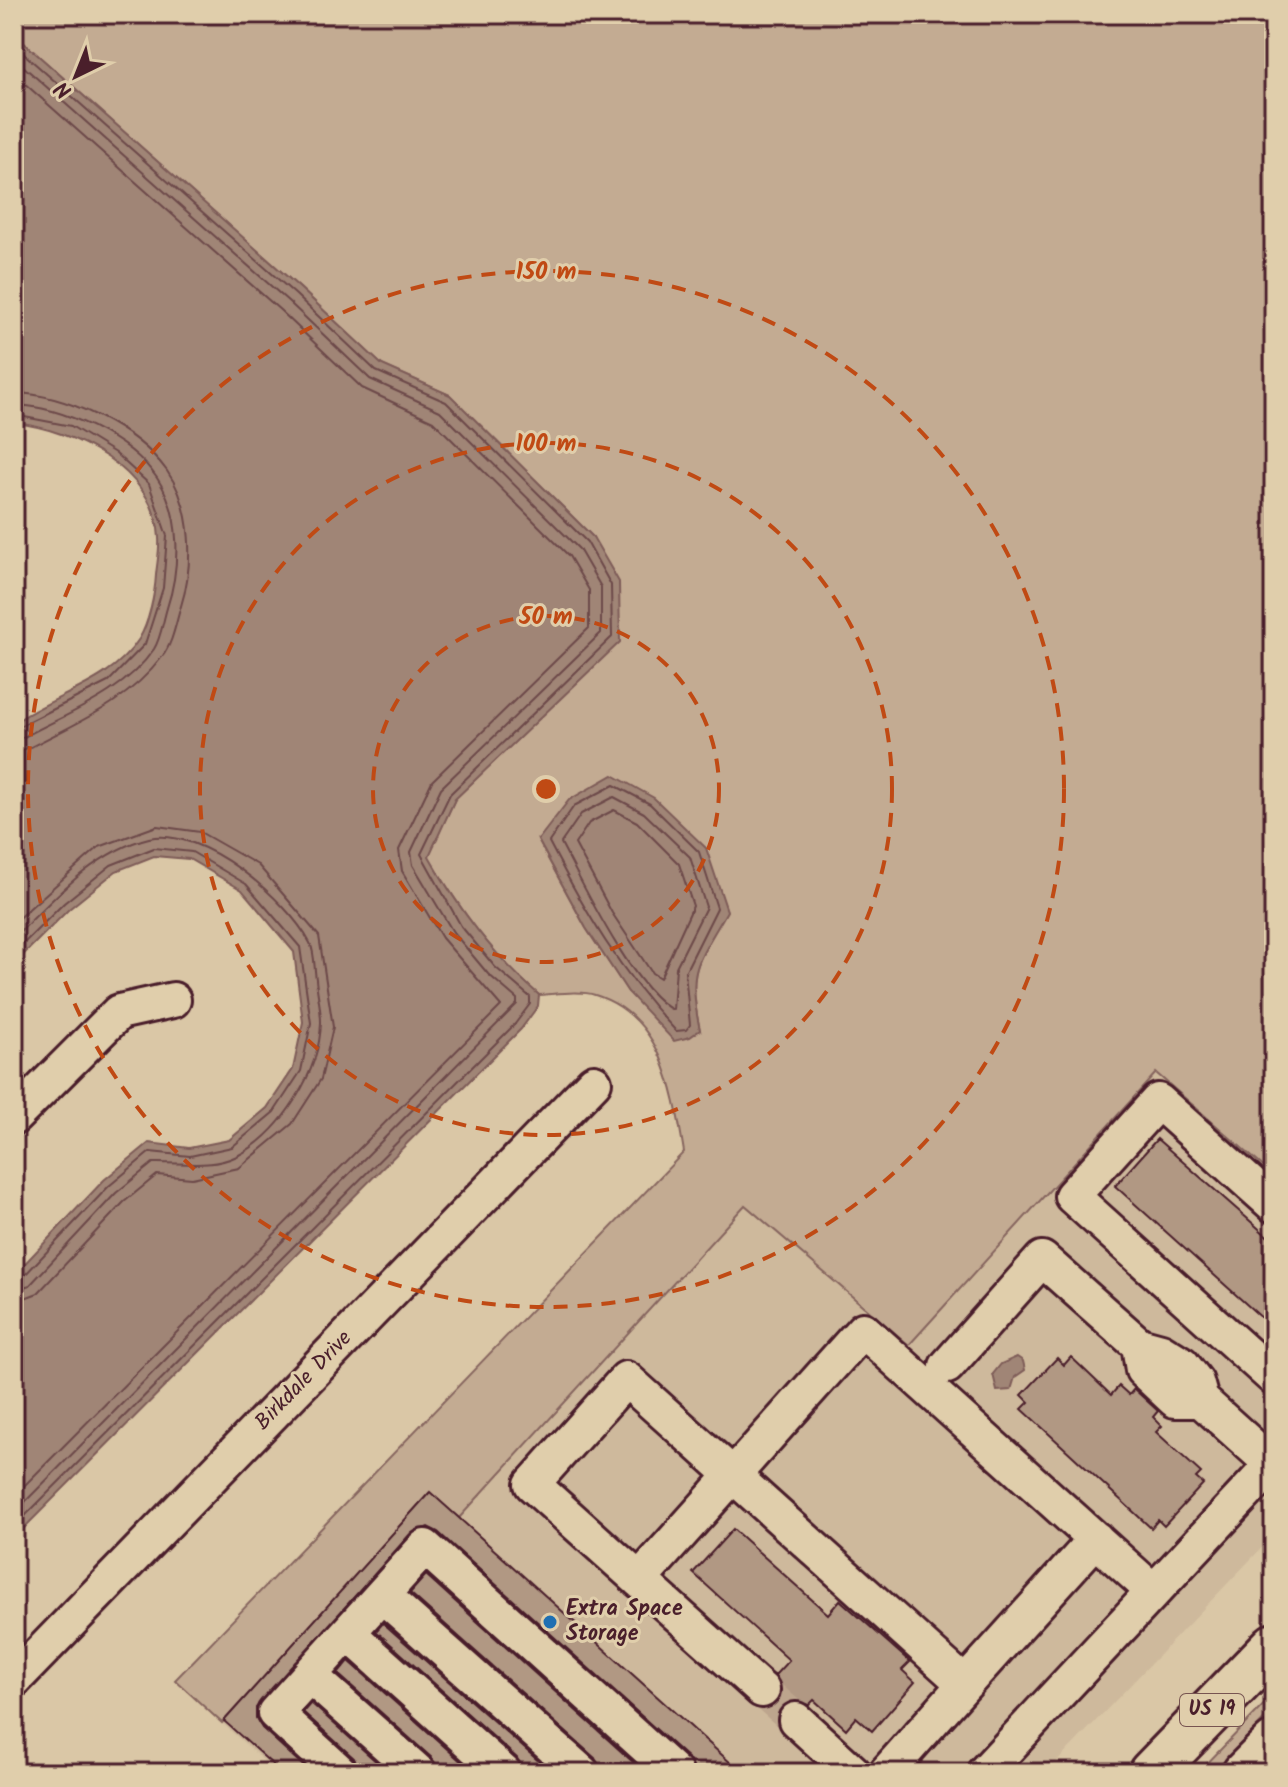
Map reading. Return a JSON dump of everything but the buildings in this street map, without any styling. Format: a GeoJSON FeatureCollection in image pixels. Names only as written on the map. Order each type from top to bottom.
{"type":"FeatureCollection","features":[{"type":"Feature","properties":{"kind":"highway","name":"US 19"},"geometry":{"type":"LineString","coordinates":[[1151,1773],[1274,1646]]}},
{"type":"Feature","properties":{"kind":"highway"},"geometry":{"type":"LineString","coordinates":[[1245,1773],[1274,1744]]}},
{"type":"Feature","properties":{"kind":"street"},"geometry":{"type":"LineString","coordinates":[[14,1117],[119,1012],[173,1000]]}},
{"type":"Feature","properties":{"kind":"street","name":"Birkdale Drive"},"geometry":{"type":"LineString","coordinates":[[14,1680],[594,1082]]}},
{"type":"Feature","properties":{"kind":"street"},"geometry":{"type":"LineString","coordinates":[[1274,1205],[1158,1101],[1072,1196],[1274,1378]]}},
{"type":"Feature","properties":{"kind":"street"},"geometry":{"type":"LineString","coordinates":[[947,1366],[1042,1259],[1139,1345],[1161,1351],[1182,1364],[1196,1382],[1201,1400],[1273,1463],[984,1773]]}},
{"type":"Feature","properties":{"kind":"street"},"geometry":{"type":"LineString","coordinates":[[639,1580],[863,1330],[1153,1591]]}},
{"type":"Feature","properties":{"kind":"street"},"geometry":{"type":"LineString","coordinates":[[762,1690],[532,1484],[626,1379],[965,1684]]}},
{"type":"Feature","properties":{"kind":"street"},"geometry":{"type":"LineString","coordinates":[[888,1772],[1096,1539]]}},
{"type":"Feature","properties":{"kind":"street"},"geometry":{"type":"LineString","coordinates":[[341,1773],[275,1713],[425,1547],[675,1773]]}},
{"type":"Feature","properties":{"kind":"street"},"geometry":{"type":"LineString","coordinates":[[382,1595],[582,1773]]}},
{"type":"Feature","properties":{"kind":"street"},"geometry":{"type":"LineString","coordinates":[[348,1633],[504,1773]]}},
{"type":"Feature","properties":{"kind":"street"},"geometry":{"type":"LineString","coordinates":[[309,1675],[419,1773]]}},
{"type":"Feature","properties":{"kind":"street"},"geometry":{"type":"LineString","coordinates":[[796,1720],[854,1773]]}},
{"type":"Feature","properties":{"kind":"shaded area"},"geometry":{"type":"Polygon","coordinates":[[[14,14],[1274,14],[1274,1176],[1156,1073],[909,1345],[745,1205],[459,1518],[429,1493],[222,1723],[175,1680],[684,1152],[675,1105],[661,1059],[636,1020],[618,1005],[595,995],[539,995],[505,963],[478,930],[428,856],[455,799],[619,642],[593,537],[450,395],[382,365],[14,34],[14,14]],[[538,840],[586,928],[628,992],[700,1030],[694,993],[697,967],[726,910],[538,840]]]}},
{"type":"Feature","properties":{"kind":"shaded area"},"geometry":{"type":"Polygon","coordinates":[[[1156,1072],[1274,1176],[1274,1535],[1046,1773],[277,1773],[222,1723],[430,1492],[459,1518],[745,1205],[909,1345],[1156,1072]]]}},
{"type":"Feature","properties":{"kind":"shaded area"},"geometry":{"type":"Polygon","coordinates":[[[1274,1694],[1274,1709],[1213,1773],[1198,1773],[1274,1694]]]}},
{"type":"Feature","properties":{"kind":"water"},"geometry":{"type":"Polygon","coordinates":[[[14,34],[382,365],[450,395],[593,537],[619,582],[620,642],[455,799],[429,856],[478,930],[506,964],[539,995],[538,1006],[521,1029],[14,1538],[14,1275],[104,1180],[149,1143],[189,1148],[229,1140],[267,1108],[293,1069],[303,1022],[294,952],[242,890],[189,859],[154,856],[116,871],[69,909],[14,964],[14,723],[98,678],[127,654],[139,639],[149,616],[159,543],[154,514],[143,492],[108,457],[61,434],[14,423],[14,34]]]}},
{"type":"Feature","properties":{"kind":"water"},"geometry":{"type":"Polygon","coordinates":[[[613,775],[654,798],[706,848],[727,911],[697,967],[694,993],[700,1030],[690,1037],[674,1041],[628,992],[586,928],[538,840],[569,800],[613,775]]]}},
{"type":"Feature","properties":{"kind":"water"},"geometry":{"type":"Polygon","coordinates":[[[1017,1357],[1023,1361],[1025,1370],[1015,1377],[1011,1390],[997,1391],[993,1374],[1001,1364],[1017,1357]]]}},
{"type":"Feature","properties":{"kind":"tunnel"},"geometry":{"type":"LineString","coordinates":[[762,1690],[796,1720]]}},
{"type":"Feature","properties":{"kind":"place","name":"Extra Space Storage"},"geometry":{"type":"Point","coordinates":[550,1622]}}]}
